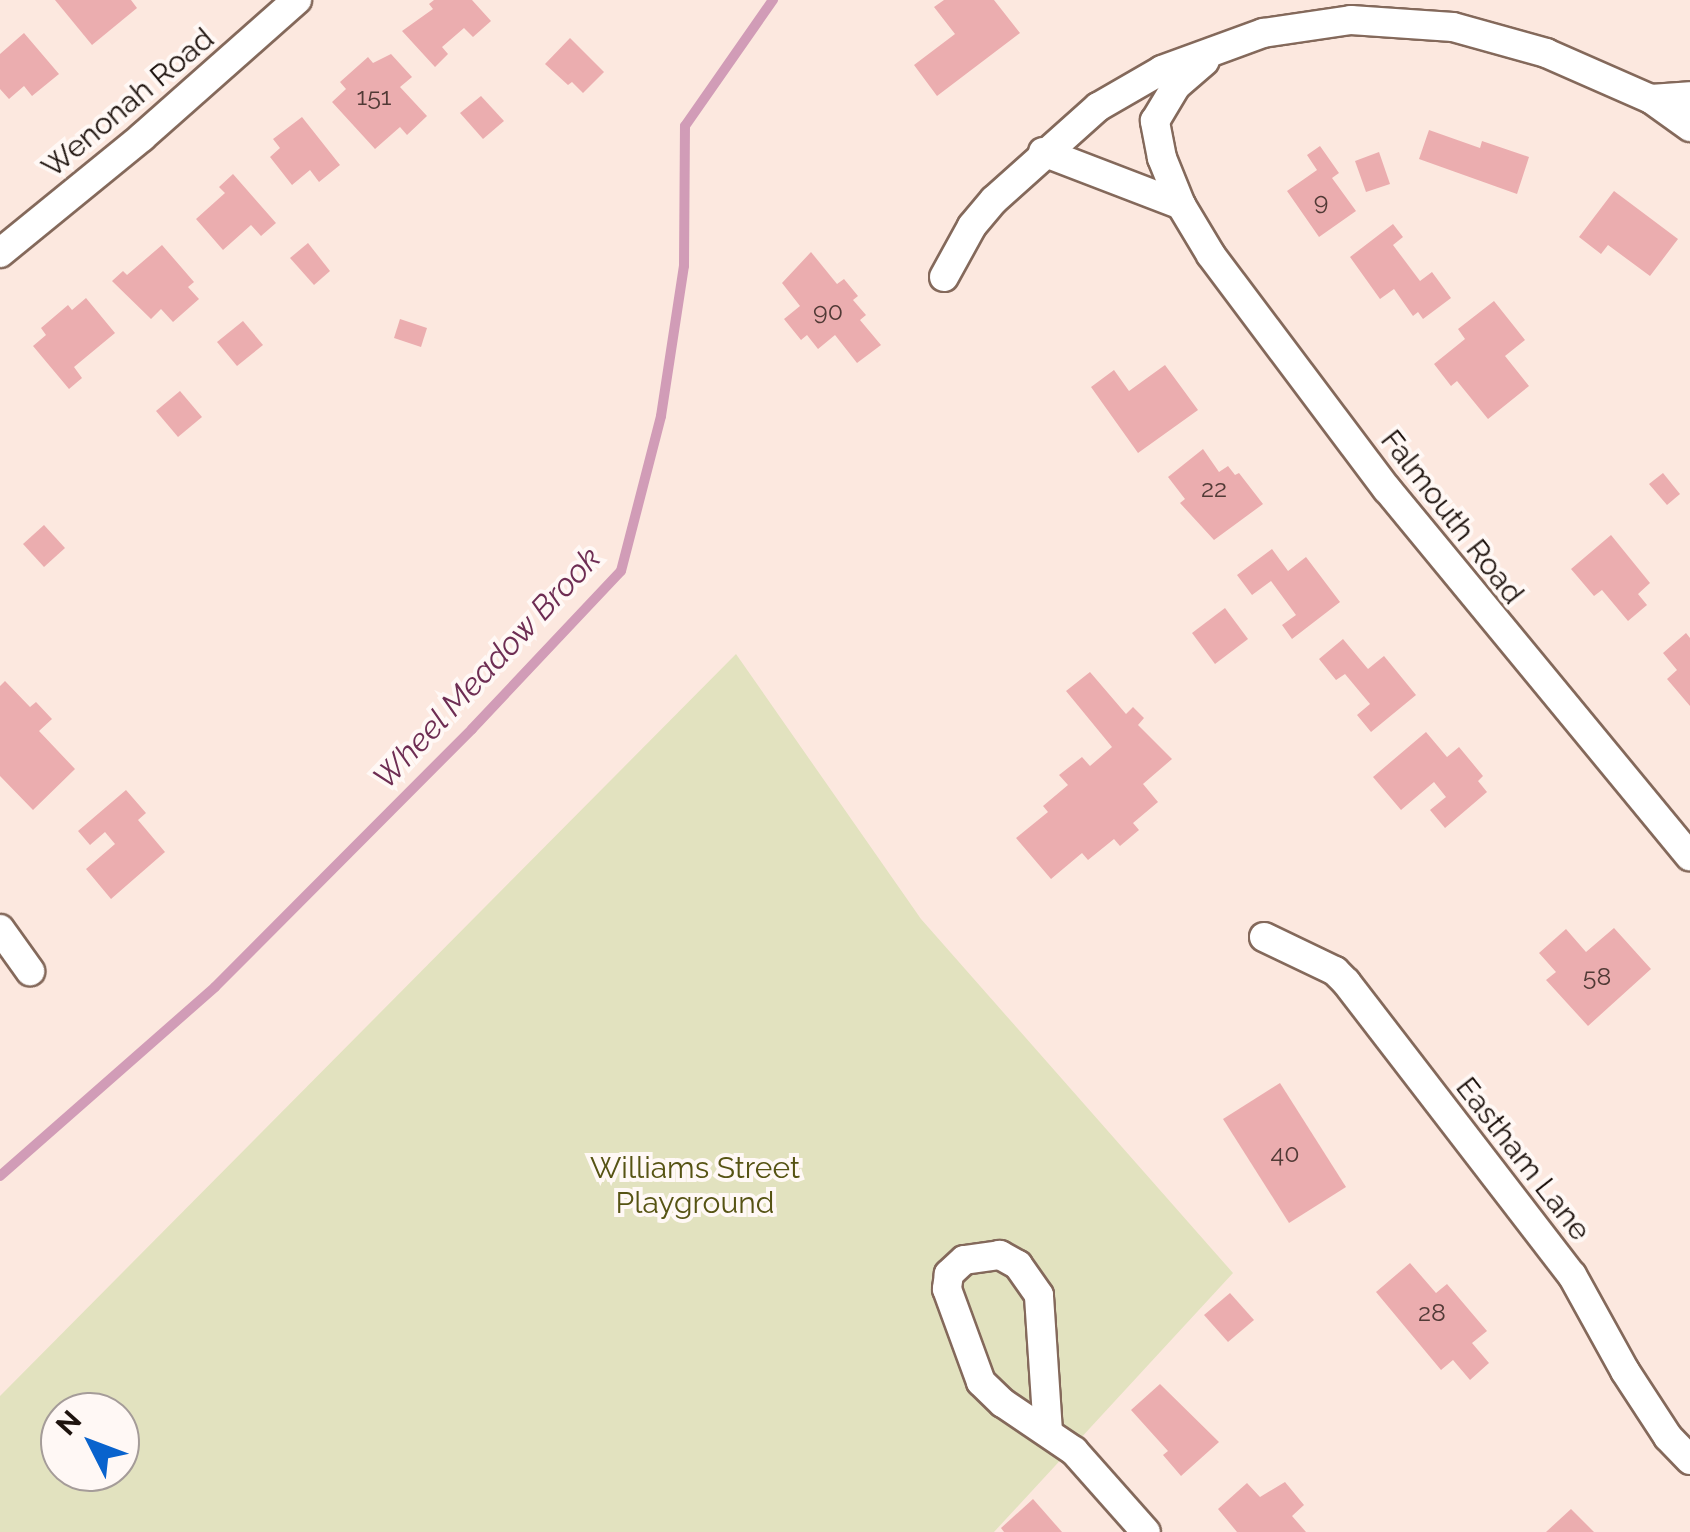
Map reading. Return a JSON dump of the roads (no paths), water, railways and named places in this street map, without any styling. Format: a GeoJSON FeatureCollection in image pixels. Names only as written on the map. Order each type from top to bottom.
{"type":"FeatureCollection","features":[{"type":"Feature","properties":{"kind":"street","name":"Wenonah Road"},"geometry":{"type":"LineString","coordinates":[[0,252],[142,137],[297,0]]}},
{"type":"Feature","properties":{"kind":"street"},"geometry":{"type":"LineString","coordinates":[[944,277],[972,226],[1042,152],[1128,88],[1263,33],[1332,22],[1421,22],[1546,52],[1651,99],[1690,128]]}},
{"type":"Feature","properties":{"kind":"street","name":"Falmouth Road"},"geometry":{"type":"LineString","coordinates":[[1234,44],[1186,76],[1155,120],[1162,158],[1181,205],[1211,255],[1386,489],[1690,856]]}},
{"type":"Feature","properties":{"kind":"street"},"geometry":{"type":"LineString","coordinates":[[1651,99],[1690,96]]}},
{"type":"Feature","properties":{"kind":"street"},"geometry":{"type":"LineString","coordinates":[[1042,152],[1181,205]]}},
{"type":"Feature","properties":{"kind":"street"},"geometry":{"type":"LineString","coordinates":[[0,928],[30,972]]}},
{"type":"Feature","properties":{"kind":"street","name":"Eastham Lane"},"geometry":{"type":"LineString","coordinates":[[1264,937],[1335,971],[1346,982],[1572,1275],[1625,1371],[1668,1437],[1690,1460]]}},
{"type":"Feature","properties":{"kind":"street"},"geometry":{"type":"LineString","coordinates":[[1048,1432],[1039,1295],[1018,1265],[1000,1255],[964,1260],[949,1274],[947,1290],[981,1382],[1003,1403],[1074,1451],[1146,1532]]}},
{"type":"Feature","properties":{"kind":"waterway","name":"Wheel Meadow Brook"},"geometry":{"type":"LineString","coordinates":[[0,1176],[215,987],[472,729],[621,571],[661,416],[684,266],[685,126],[773,0]]}},
{"type":"Feature","properties":{"kind":"park label","name":"Williams Street Playground"},"geometry":{"type":"Point","coordinates":[695,1185]}}]}
